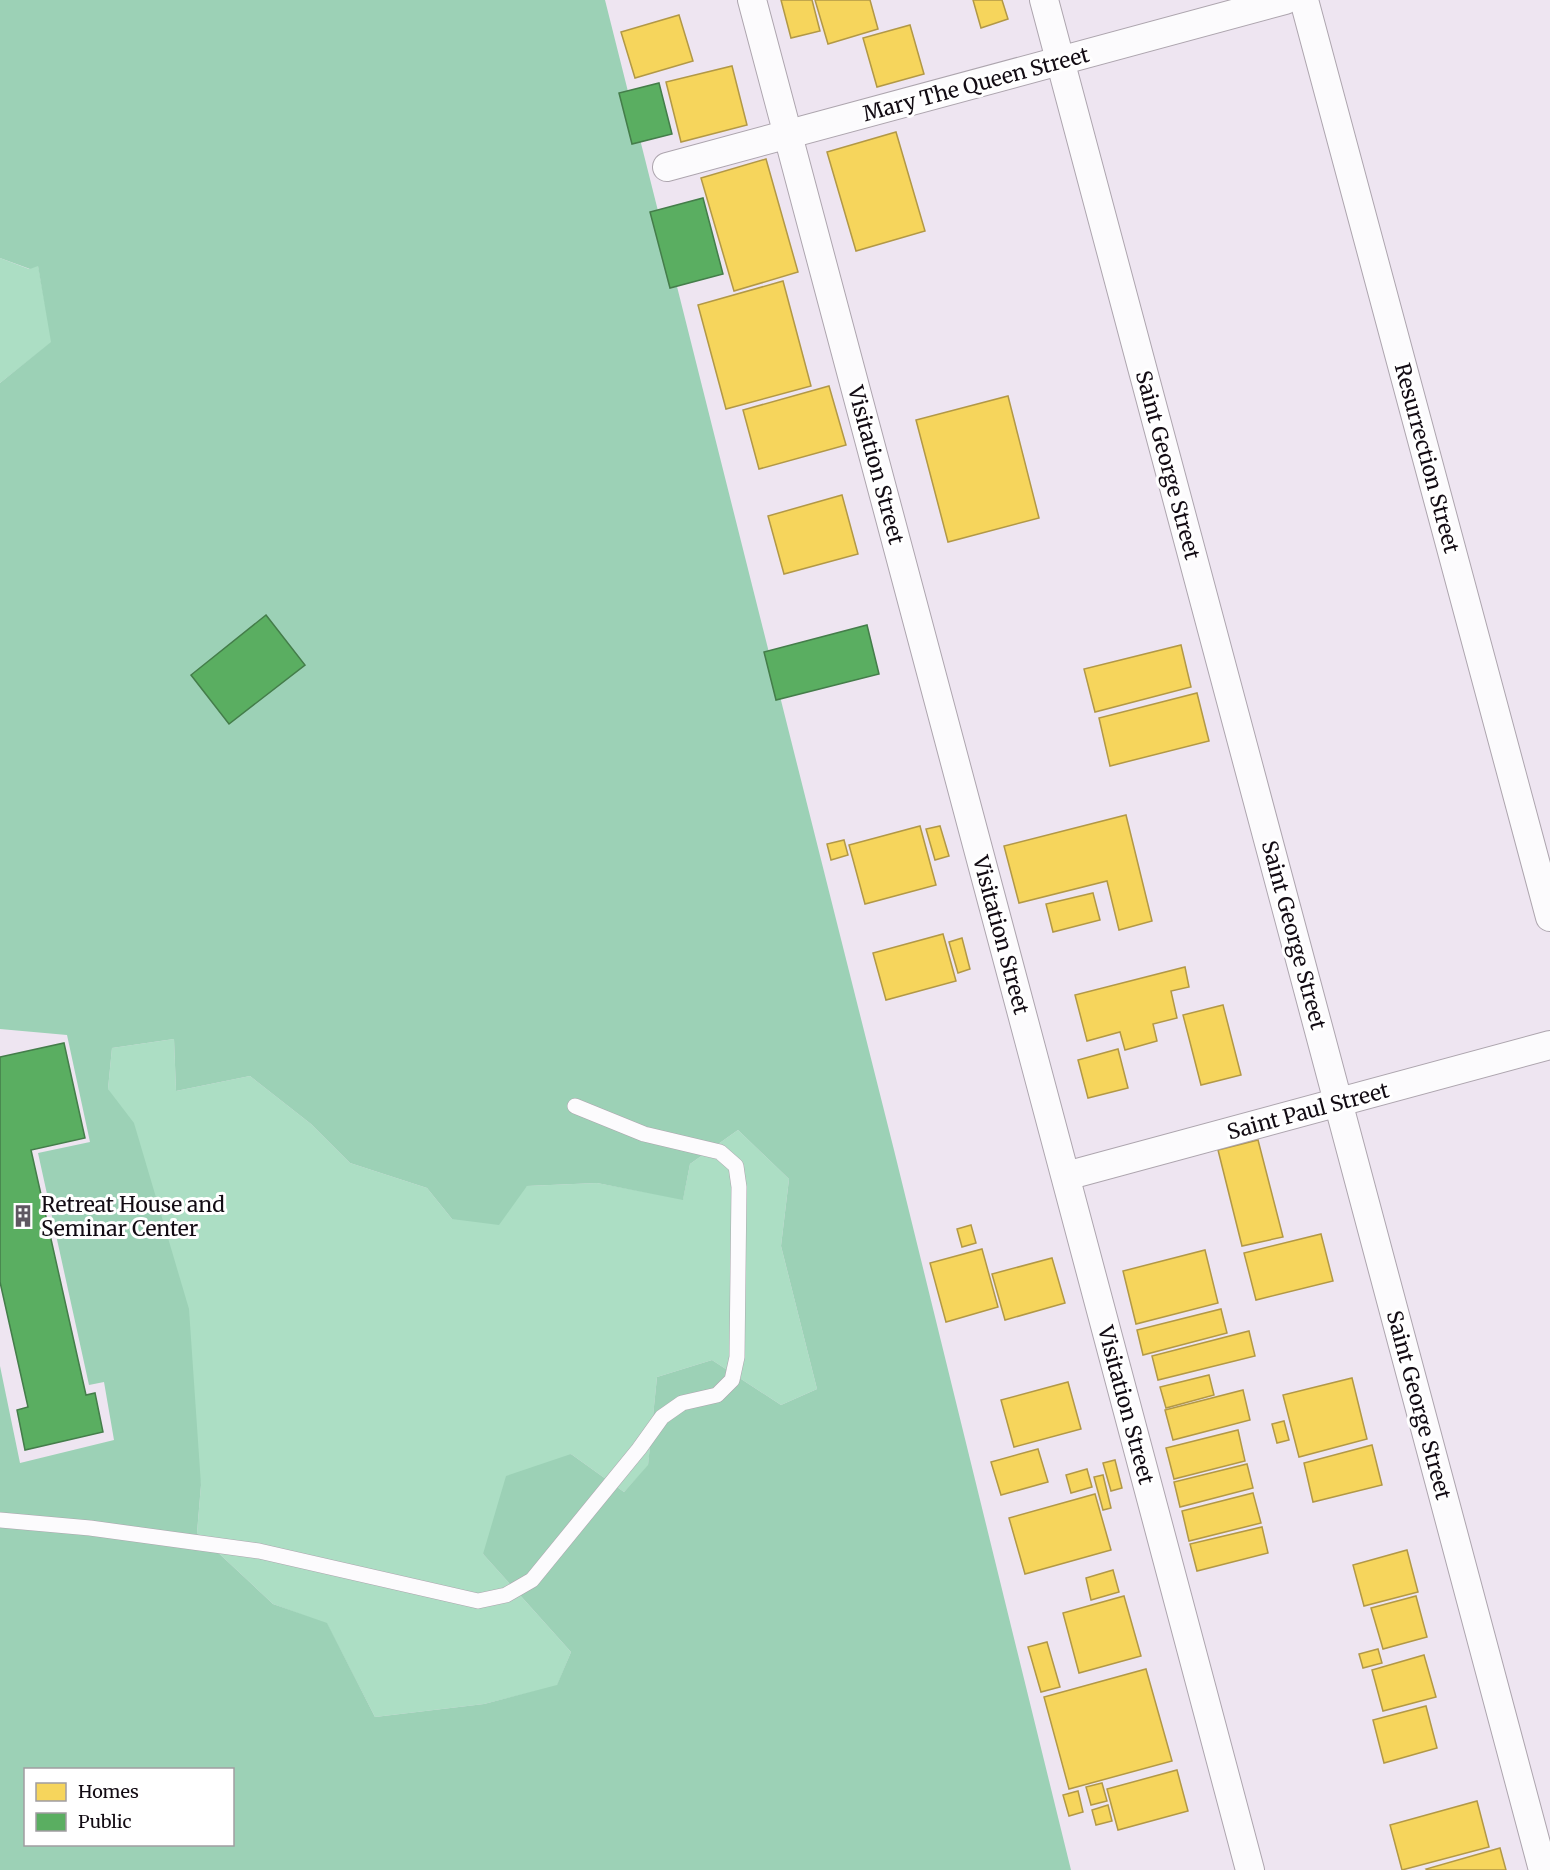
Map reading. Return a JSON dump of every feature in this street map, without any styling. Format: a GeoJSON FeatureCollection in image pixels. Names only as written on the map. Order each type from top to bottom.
{"type":"FeatureCollection","features":[{"type":"Feature","properties":{"kind":"street","name":"Visitation Street"},"geometry":{"type":"LineString","coordinates":[[752,0],[1250,1870]]}},
{"type":"Feature","properties":{"kind":"street","name":"Saint George Street"},"geometry":{"type":"LineString","coordinates":[[1044,0],[1543,1870]]}},
{"type":"Feature","properties":{"kind":"street","name":"Mary The Queen Street"},"geometry":{"type":"LineString","coordinates":[[668,167],[1285,0]]}},
{"type":"Feature","properties":{"kind":"street","name":"Resurrection Street"},"geometry":{"type":"LineString","coordinates":[[1304,0],[1550,917]]}},
{"type":"Feature","properties":{"kind":"street","name":"Saint Paul Street"},"geometry":{"type":"LineString","coordinates":[[1066,1176],[1550,1045]]}},
{"type":"Feature","properties":{"kind":"lane"},"geometry":{"type":"LineString","coordinates":[[0,1520],[90,1528],[259,1551],[478,1600],[506,1595],[532,1580],[639,1449],[662,1417],[682,1403],[717,1395],[732,1380],[737,1357],[739,1186],[736,1166],[720,1152],[644,1134],[575,1106]]}},
{"type":"Feature","properties":{"kind":"green space"},"geometry":{"type":"Polygon","coordinates":[[[0,0],[605,0],[894,1150],[1071,1870],[0,1870],[0,1366],[20,1463],[114,1440],[104,1382],[89,1385],[38,1153],[90,1142],[67,1035],[0,1029],[0,383],[51,342],[38,266],[30,269],[0,258],[0,0]],[[174,1039],[112,1048],[108,1089],[134,1123],[189,1309],[201,1485],[197,1533],[273,1604],[327,1623],[375,1717],[484,1704],[557,1685],[571,1652],[483,1554],[506,1476],[571,1454],[624,1492],[648,1465],[657,1377],[712,1360],[781,1405],[817,1389],[781,1246],[789,1179],[738,1130],[690,1164],[683,1200],[597,1183],[527,1186],[499,1225],[452,1219],[427,1188],[350,1163],[311,1124],[250,1076],[176,1091],[174,1039]]]}},
{"type":"Feature","properties":{"kind":"green space"},"geometry":{"type":"Polygon","coordinates":[[[0,258],[29,269],[38,265],[52,342],[0,383],[0,258]]]}},
{"type":"Feature","properties":{"kind":"green space"},"geometry":{"type":"Polygon","coordinates":[[[174,1039],[176,1091],[250,1076],[311,1124],[350,1163],[427,1188],[452,1219],[527,1186],[597,1183],[683,1199],[690,1164],[738,1130],[789,1179],[781,1246],[817,1389],[781,1405],[712,1360],[657,1377],[648,1466],[624,1492],[571,1454],[483,1554],[571,1652],[557,1686],[484,1704],[375,1717],[327,1624],[273,1604],[197,1533],[201,1485],[108,1089],[112,1048],[174,1039]]]}},
{"type":"Feature","properties":{"kind":"building: Homes"},"geometry":{"type":"Polygon","coordinates":[[[781,0],[812,0],[820,31],[791,38],[781,0]]]}},
{"type":"Feature","properties":{"kind":"building: Homes"},"geometry":{"type":"Polygon","coordinates":[[[815,0],[870,0],[878,29],[828,44],[815,0]]]}},
{"type":"Feature","properties":{"kind":"building: Homes"},"geometry":{"type":"Polygon","coordinates":[[[973,0],[1002,0],[1008,19],[981,28],[973,0]]]}},
{"type":"Feature","properties":{"kind":"building: Homes"},"geometry":{"type":"Polygon","coordinates":[[[679,15],[693,61],[635,78],[621,32],[679,15]]]}},
{"type":"Feature","properties":{"kind":"building: Homes"},"geometry":{"type":"Polygon","coordinates":[[[910,25],[924,74],[877,87],[863,38],[910,25]]]}},
{"type":"Feature","properties":{"kind":"building: Homes"},"geometry":{"type":"Polygon","coordinates":[[[732,66],[747,125],[681,142],[666,82],[732,66]]]}},
{"type":"Feature","properties":{"kind":"building: Homes"},"geometry":{"type":"Polygon","coordinates":[[[896,132],[925,231],[856,251],[827,152],[896,132]]]}},
{"type":"Feature","properties":{"kind":"building: Homes"},"geometry":{"type":"Polygon","coordinates":[[[766,159],[798,272],[734,291],[701,178],[766,159]]]}},
{"type":"Feature","properties":{"kind":"building: Homes"},"geometry":{"type":"Polygon","coordinates":[[[783,281],[811,386],[726,409],[698,305],[783,281]]]}},
{"type":"Feature","properties":{"kind":"building: Homes"},"geometry":{"type":"Polygon","coordinates":[[[829,386],[846,445],[759,469],[743,410],[829,386]]]}},
{"type":"Feature","properties":{"kind":"building: Homes"},"geometry":{"type":"Polygon","coordinates":[[[1008,396],[1039,518],[948,542],[916,420],[1008,396]]]}},
{"type":"Feature","properties":{"kind":"building: Homes"},"geometry":{"type":"Polygon","coordinates":[[[842,495],[858,554],[784,574],[768,516],[842,495]]]}},
{"type":"Feature","properties":{"kind":"building: Homes"},"geometry":{"type":"Polygon","coordinates":[[[1181,645],[1191,687],[1095,712],[1084,669],[1181,645]]]}},
{"type":"Feature","properties":{"kind":"building: Homes"},"geometry":{"type":"Polygon","coordinates":[[[1197,693],[1209,741],[1110,766],[1099,718],[1197,693]]]}},
{"type":"Feature","properties":{"kind":"building: Homes"},"geometry":{"type":"Polygon","coordinates":[[[1126,815],[1152,921],[1119,930],[1107,881],[1019,903],[1004,846],[1126,815]]]}},
{"type":"Feature","properties":{"kind":"building: Homes"},"geometry":{"type":"Polygon","coordinates":[[[920,826],[936,885],[865,904],[849,845],[920,826]]]}},
{"type":"Feature","properties":{"kind":"building: Homes"},"geometry":{"type":"Polygon","coordinates":[[[940,826],[949,856],[935,860],[926,829],[940,826]]]}},
{"type":"Feature","properties":{"kind":"building: Homes"},"geometry":{"type":"Polygon","coordinates":[[[844,840],[848,855],[831,860],[827,844],[844,840]]]}},
{"type":"Feature","properties":{"kind":"building: Homes"},"geometry":{"type":"Polygon","coordinates":[[[1093,893],[1100,920],[1053,932],[1046,904],[1093,893]]]}},
{"type":"Feature","properties":{"kind":"building: Homes"},"geometry":{"type":"Polygon","coordinates":[[[943,934],[956,981],[886,1000],[873,953],[943,934]]]}},
{"type":"Feature","properties":{"kind":"building: Homes"},"geometry":{"type":"Polygon","coordinates":[[[962,938],[970,969],[958,973],[949,942],[962,938]]]}},
{"type":"Feature","properties":{"kind":"building: Homes"},"geometry":{"type":"Polygon","coordinates":[[[1185,967],[1189,987],[1171,991],[1177,1018],[1153,1024],[1157,1041],[1125,1050],[1120,1032],[1087,1041],[1075,995],[1185,967]]]}},
{"type":"Feature","properties":{"kind":"building: Homes"},"geometry":{"type":"Polygon","coordinates":[[[1223,1005],[1241,1075],[1201,1085],[1183,1015],[1223,1005]]]}},
{"type":"Feature","properties":{"kind":"building: Homes"},"geometry":{"type":"Polygon","coordinates":[[[1118,1049],[1128,1088],[1088,1098],[1078,1060],[1118,1049]]]}},
{"type":"Feature","properties":{"kind":"building: Homes"},"geometry":{"type":"Polygon","coordinates":[[[1258,1140],[1283,1237],[1242,1246],[1218,1150],[1258,1140]]]}},
{"type":"Feature","properties":{"kind":"building: Homes"},"geometry":{"type":"Polygon","coordinates":[[[971,1225],[976,1243],[962,1247],[957,1229],[971,1225]]]}},
{"type":"Feature","properties":{"kind":"building: Homes"},"geometry":{"type":"Polygon","coordinates":[[[1321,1234],[1333,1281],[1256,1300],[1244,1253],[1321,1234]]]}},
{"type":"Feature","properties":{"kind":"building: Homes"},"geometry":{"type":"Polygon","coordinates":[[[982,1249],[998,1307],[946,1322],[930,1263],[982,1249]]]}},
{"type":"Feature","properties":{"kind":"building: Homes"},"geometry":{"type":"Polygon","coordinates":[[[1205,1250],[1218,1303],[1136,1324],[1123,1271],[1205,1250]]]}},
{"type":"Feature","properties":{"kind":"building: Homes"},"geometry":{"type":"Polygon","coordinates":[[[1052,1258],[1065,1303],[1005,1320],[992,1274],[1052,1258]]]}},
{"type":"Feature","properties":{"kind":"building: Homes"},"geometry":{"type":"Polygon","coordinates":[[[1221,1309],[1227,1333],[1143,1355],[1137,1330],[1221,1309]]]}},
{"type":"Feature","properties":{"kind":"building: Homes"},"geometry":{"type":"Polygon","coordinates":[[[1249,1331],[1255,1356],[1158,1380],[1152,1356],[1249,1331]]]}},
{"type":"Feature","properties":{"kind":"building: Homes"},"geometry":{"type":"Polygon","coordinates":[[[1209,1375],[1214,1395],[1166,1408],[1160,1387],[1209,1375]]]}},
{"type":"Feature","properties":{"kind":"building: Homes"},"geometry":{"type":"Polygon","coordinates":[[[1352,1378],[1367,1439],[1299,1457],[1283,1395],[1352,1378]]]}},
{"type":"Feature","properties":{"kind":"building: Homes"},"geometry":{"type":"Polygon","coordinates":[[[1068,1382],[1081,1429],[1014,1447],[1001,1400],[1068,1382]]]}},
{"type":"Feature","properties":{"kind":"building: Homes"},"geometry":{"type":"Polygon","coordinates":[[[1243,1390],[1250,1420],[1173,1440],[1165,1410],[1243,1390]]]}},
{"type":"Feature","properties":{"kind":"building: Homes"},"geometry":{"type":"Polygon","coordinates":[[[1284,1421],[1289,1440],[1277,1443],[1272,1424],[1284,1421]]]}},
{"type":"Feature","properties":{"kind":"building: Homes"},"geometry":{"type":"Polygon","coordinates":[[[1238,1430],[1245,1461],[1174,1479],[1166,1448],[1238,1430]]]}},
{"type":"Feature","properties":{"kind":"building: Homes"},"geometry":{"type":"Polygon","coordinates":[[[1372,1445],[1382,1485],[1313,1502],[1304,1463],[1372,1445]]]}},
{"type":"Feature","properties":{"kind":"building: Homes"},"geometry":{"type":"Polygon","coordinates":[[[1038,1449],[1048,1482],[1001,1495],[991,1462],[1038,1449]]]}},
{"type":"Feature","properties":{"kind":"building: Homes"},"geometry":{"type":"Polygon","coordinates":[[[1115,1460],[1122,1488],[1111,1491],[1103,1463],[1115,1460]]]}},
{"type":"Feature","properties":{"kind":"building: Homes"},"geometry":{"type":"Polygon","coordinates":[[[1247,1464],[1253,1488],[1180,1507],[1174,1482],[1247,1464]]]}},
{"type":"Feature","properties":{"kind":"building: Homes"},"geometry":{"type":"Polygon","coordinates":[[[1087,1469],[1092,1487],[1071,1493],[1066,1475],[1087,1469]]]}},
{"type":"Feature","properties":{"kind":"building: Homes"},"geometry":{"type":"Polygon","coordinates":[[[1103,1475],[1111,1508],[1103,1510],[1094,1477],[1103,1475]]]}},
{"type":"Feature","properties":{"kind":"building: Homes"},"geometry":{"type":"Polygon","coordinates":[[[1253,1493],[1261,1523],[1189,1541],[1182,1511],[1253,1493]]]}},
{"type":"Feature","properties":{"kind":"building: Homes"},"geometry":{"type":"Polygon","coordinates":[[[1095,1494],[1111,1550],[1025,1574],[1009,1518],[1095,1494]]]}},
{"type":"Feature","properties":{"kind":"building: Homes"},"geometry":{"type":"Polygon","coordinates":[[[1262,1527],[1268,1553],[1197,1571],[1190,1544],[1262,1527]]]}},
{"type":"Feature","properties":{"kind":"building: Homes"},"geometry":{"type":"Polygon","coordinates":[[[1407,1550],[1418,1592],[1364,1606],[1353,1565],[1407,1550]]]}},
{"type":"Feature","properties":{"kind":"building: Homes"},"geometry":{"type":"Polygon","coordinates":[[[1113,1570],[1119,1592],[1091,1600],[1086,1578],[1113,1570]]]}},
{"type":"Feature","properties":{"kind":"building: Homes"},"geometry":{"type":"Polygon","coordinates":[[[1124,1596],[1141,1656],[1079,1673],[1063,1613],[1124,1596]]]}},
{"type":"Feature","properties":{"kind":"building: Homes"},"geometry":{"type":"Polygon","coordinates":[[[1416,1596],[1427,1637],[1383,1649],[1371,1608],[1416,1596]]]}},
{"type":"Feature","properties":{"kind":"building: Homes"},"geometry":{"type":"Polygon","coordinates":[[[1047,1642],[1060,1687],[1041,1692],[1028,1647],[1047,1642]]]}},
{"type":"Feature","properties":{"kind":"building: Homes"},"geometry":{"type":"Polygon","coordinates":[[[1378,1649],[1382,1663],[1363,1668],[1359,1654],[1378,1649]]]}},
{"type":"Feature","properties":{"kind":"building: Homes"},"geometry":{"type":"Polygon","coordinates":[[[1424,1655],[1436,1697],[1383,1711],[1372,1670],[1424,1655]]]}},
{"type":"Feature","properties":{"kind":"building: Homes"},"geometry":{"type":"Polygon","coordinates":[[[1146,1669],[1172,1761],[1069,1789],[1044,1697],[1146,1669]]]}},
{"type":"Feature","properties":{"kind":"building: Homes"},"geometry":{"type":"Polygon","coordinates":[[[1426,1706],[1437,1748],[1384,1763],[1373,1720],[1426,1706]]]}},
{"type":"Feature","properties":{"kind":"building: Homes"},"geometry":{"type":"Polygon","coordinates":[[[1177,1770],[1188,1811],[1118,1830],[1107,1789],[1177,1770]]]}},
{"type":"Feature","properties":{"kind":"building: Homes"},"geometry":{"type":"Polygon","coordinates":[[[1102,1783],[1107,1801],[1091,1805],[1086,1787],[1102,1783]]]}},
{"type":"Feature","properties":{"kind":"building: Homes"},"geometry":{"type":"Polygon","coordinates":[[[1078,1791],[1083,1812],[1069,1816],[1063,1795],[1078,1791]]]}},
{"type":"Feature","properties":{"kind":"building: Homes"},"geometry":{"type":"Polygon","coordinates":[[[1477,1801],[1489,1847],[1402,1870],[1390,1825],[1477,1801]]]}},
{"type":"Feature","properties":{"kind":"building: Homes"},"geometry":{"type":"Polygon","coordinates":[[[1108,1805],[1112,1821],[1096,1825],[1092,1810],[1108,1805]]]}},
{"type":"Feature","properties":{"kind":"building: Homes"},"geometry":{"type":"Polygon","coordinates":[[[1500,1848],[1506,1870],[1426,1869],[1500,1848]]]}},
{"type":"Feature","properties":{"kind":"building: Public"},"geometry":{"type":"Polygon","coordinates":[[[659,83],[672,134],[632,144],[619,93],[659,83]]]}},
{"type":"Feature","properties":{"kind":"building: Public"},"geometry":{"type":"Polygon","coordinates":[[[703,198],[723,274],[670,288],[650,212],[703,198]]]}},
{"type":"Feature","properties":{"kind":"building: Public"},"geometry":{"type":"Polygon","coordinates":[[[266,615],[305,665],[229,724],[191,675],[266,615]]]}},
{"type":"Feature","properties":{"kind":"building: Public"},"geometry":{"type":"Polygon","coordinates":[[[867,625],[879,674],[776,700],[764,652],[867,625]]]}},
{"type":"Feature","properties":{"kind":"building: Public","name":"Retreat House and Seminar Center"},"geometry":{"type":"Polygon","coordinates":[[[64,1043],[85,1138],[31,1150],[86,1395],[95,1393],[103,1432],[25,1450],[17,1410],[28,1407],[0,1282],[0,1057],[64,1043]]]}},
{"type":"Feature","properties":{"kind":"place","name":"Retreat House and Seminar Center"},"geometry":{"type":"Point","coordinates":[23,1216]}}]}
